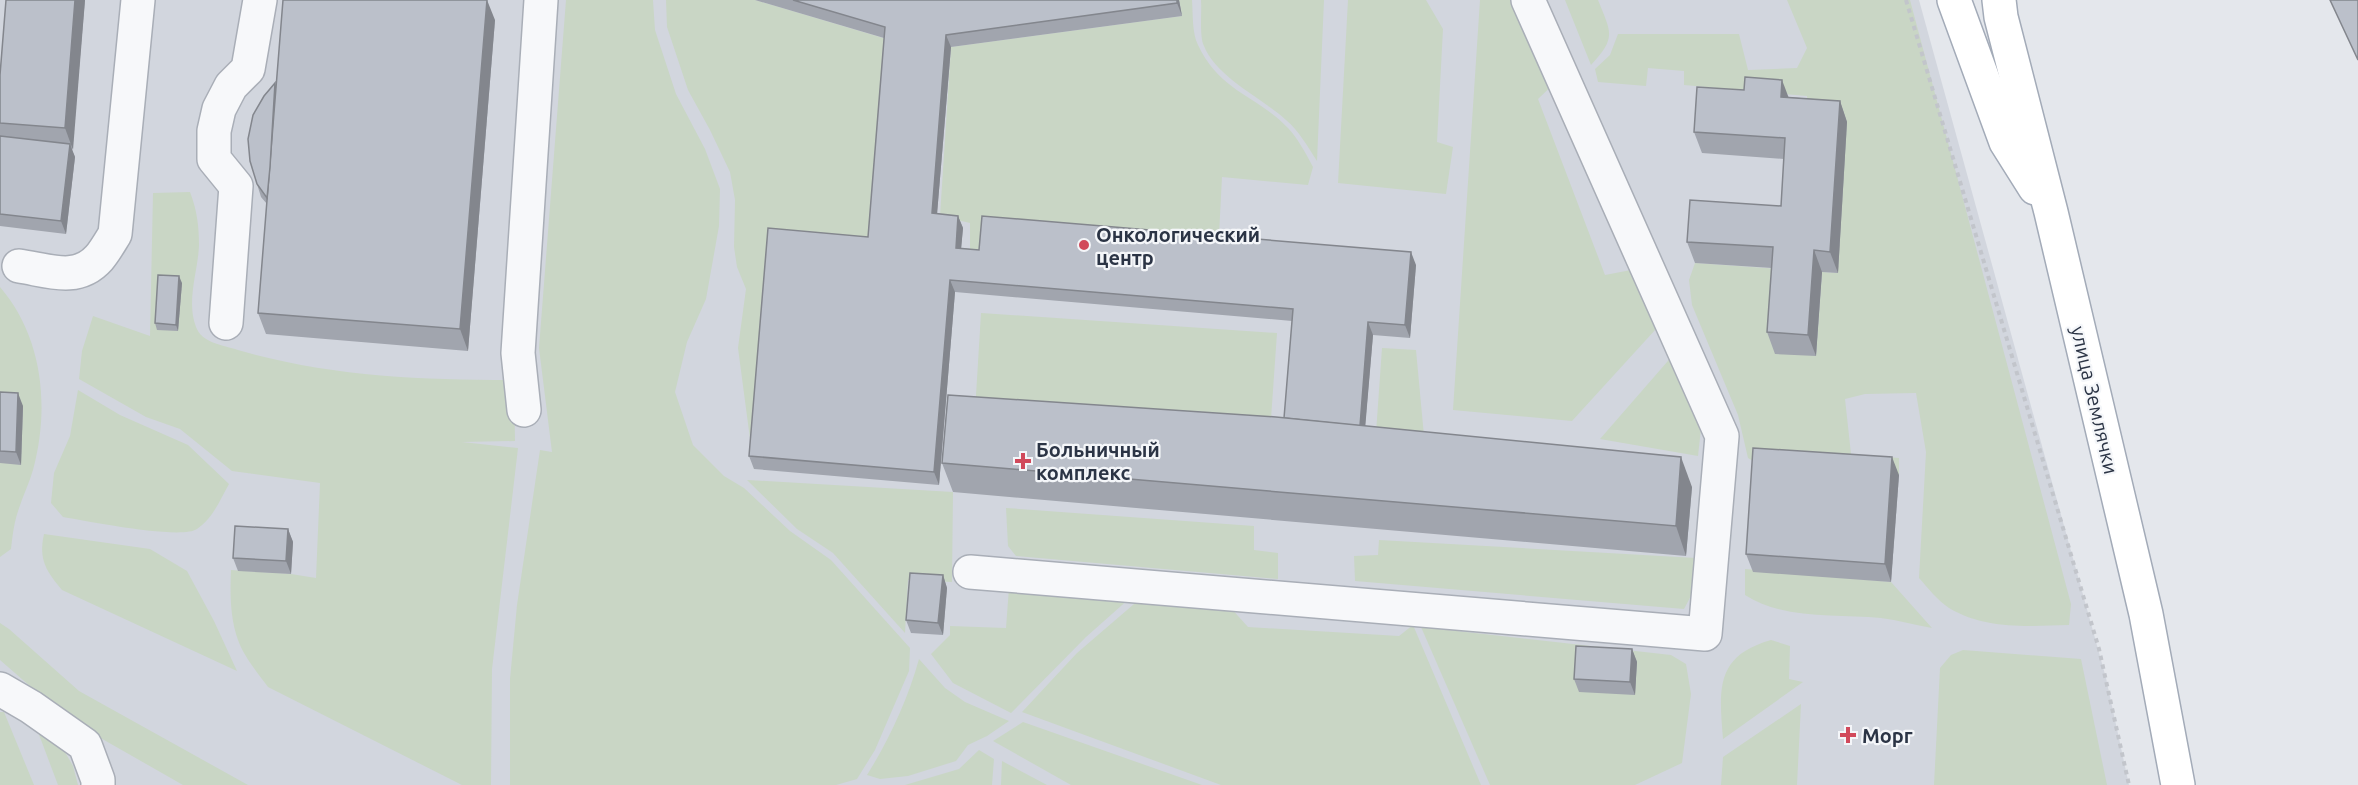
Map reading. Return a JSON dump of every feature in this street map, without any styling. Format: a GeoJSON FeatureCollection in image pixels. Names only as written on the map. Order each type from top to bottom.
{"type":"FeatureCollection","features":[{"type":"Feature","properties":{"kind":"main road"},"geometry":{"type":"LineString","coordinates":[[1954,0],[2006,142],[2051,212]]}},
{"type":"Feature","properties":{"kind":"main road","name":"улица Землячки"},"geometry":{"type":"LineString","coordinates":[[1998,6],[2051,212],[2146,614],[2178,785]]}},
{"type":"Feature","properties":{"kind":"lane"},"geometry":{"type":"LineString","coordinates":[[19,266],[70,274],[87,268],[99,258],[115,234],[138,0]]}},
{"type":"Feature","properties":{"kind":"lane"},"geometry":{"type":"LineString","coordinates":[[226,324],[236,186],[214,159],[214,131],[219,109],[231,86],[248,69],[260,0]]}},
{"type":"Feature","properties":{"kind":"lane"},"geometry":{"type":"LineString","coordinates":[[524,410],[518,353],[541,0]]}},
{"type":"Feature","properties":{"kind":"lane"},"geometry":{"type":"LineString","coordinates":[[970,572],[1705,634],[1722,436],[1528,0]]}},
{"type":"Feature","properties":{"kind":"lane"},"geometry":{"type":"LineString","coordinates":[[0,689],[31,707],[85,745],[98,785]]}},
{"type":"Feature","properties":{"kind":"path"},"geometry":{"type":"LineString","coordinates":[[1906,0],[2099,649],[2129,785]]}},
{"type":"Feature","properties":{"kind":"shaded area","name":"Больничный комплекс"},"geometry":{"type":"Polygon","coordinates":[[[0,0],[1919,0],[2106,678],[2129,785],[0,785],[0,0]]]}},
{"type":"Feature","properties":{"kind":"green space"},"geometry":{"type":"Polygon","coordinates":[[[566,0],[653,0],[655,30],[676,94],[705,149],[720,189],[719,226],[706,299],[687,342],[675,392],[693,445],[724,476],[744,488],[790,531],[831,560],[910,648],[909,671],[875,750],[857,779],[836,785],[510,785],[510,679],[517,605],[540,450],[552,452],[539,348],[566,0]]]}},
{"type":"Feature","properties":{"kind":"green space"},"geometry":{"type":"Polygon","coordinates":[[[666,0],[755,0],[890,40],[872,249],[754,469],[738,348],[746,289],[737,267],[734,247],[735,200],[730,172],[688,90],[667,27],[666,0]]]}},
{"type":"Feature","properties":{"kind":"green space"},"geometry":{"type":"Polygon","coordinates":[[[1179,0],[1192,0],[1196,40],[1207,61],[1217,73],[1276,117],[1296,137],[1313,167],[1308,185],[1222,177],[1219,235],[986,219],[985,253],[970,251],[970,223],[940,216],[951,47],[1182,16],[1179,0]]]}},
{"type":"Feature","properties":{"kind":"green space"},"geometry":{"type":"Polygon","coordinates":[[[1201,0],[1324,0],[1317,161],[1291,124],[1218,68],[1210,57],[1202,36],[1201,0]]]}},
{"type":"Feature","properties":{"kind":"green space"},"geometry":{"type":"Polygon","coordinates":[[[1348,0],[1426,0],[1443,29],[1437,142],[1453,147],[1446,194],[1338,183],[1348,0]]]}},
{"type":"Feature","properties":{"kind":"green space"},"geometry":{"type":"Polygon","coordinates":[[[1480,0],[1529,0],[1563,75],[1538,99],[1605,275],[1631,270],[1656,329],[1572,421],[1453,410],[1480,0]]]}},
{"type":"Feature","properties":{"kind":"green space"},"geometry":{"type":"Polygon","coordinates":[[[1565,0],[1598,0],[1609,34],[1605,48],[1591,65],[1565,0]]]}},
{"type":"Feature","properties":{"kind":"green space"},"geometry":{"type":"Polygon","coordinates":[[[1787,0],[1910,0],[2071,604],[2069,625],[2007,625],[1977,620],[1949,608],[1919,578],[1926,452],[1916,393],[1865,394],[1845,399],[1851,454],[1899,458],[1899,475],[1760,465],[1748,458],[1738,415],[1692,305],[1689,280],[1695,263],[1781,269],[1816,356],[1822,272],[1838,273],[1807,120],[1807,96],[1684,85],[1684,71],[1648,68],[1646,86],[1598,82],[1595,69],[1610,55],[1618,34],[1739,34],[1748,70],[1797,68],[1807,48],[1787,0]]]}},
{"type":"Feature","properties":{"kind":"green space"},"geometry":{"type":"Polygon","coordinates":[[[190,192],[196,212],[199,238],[192,297],[193,317],[199,332],[208,340],[272,359],[340,371],[444,379],[514,380],[515,441],[462,442],[518,448],[492,669],[491,785],[462,785],[268,687],[244,653],[235,632],[232,614],[231,570],[316,578],[320,483],[232,471],[180,429],[146,417],[79,379],[82,351],[93,316],[150,336],[153,193],[190,192]]]}},
{"type":"Feature","properties":{"kind":"green space"},"geometry":{"type":"Polygon","coordinates":[[[0,287],[26,328],[34,350],[39,374],[41,422],[33,470],[17,515],[11,549],[0,557],[0,287]]]}},
{"type":"Feature","properties":{"kind":"green space"},"geometry":{"type":"Polygon","coordinates":[[[981,313],[1277,333],[1270,433],[975,412],[981,313]]]}},
{"type":"Feature","properties":{"kind":"green space"},"geometry":{"type":"Polygon","coordinates":[[[1382,348],[1416,350],[1424,436],[1376,433],[1382,348]]]}},
{"type":"Feature","properties":{"kind":"green space"},"geometry":{"type":"Polygon","coordinates":[[[1674,354],[1702,420],[1698,456],[1600,439],[1674,354]]]}},
{"type":"Feature","properties":{"kind":"green space"},"geometry":{"type":"Polygon","coordinates":[[[78,390],[120,415],[188,445],[229,484],[216,508],[203,525],[188,532],[154,531],[63,517],[51,503],[54,473],[70,436],[78,390]]]}},
{"type":"Feature","properties":{"kind":"green space"},"geometry":{"type":"Polygon","coordinates":[[[747,480],[953,492],[952,582],[908,580],[905,633],[833,553],[797,529],[747,480]]]}},
{"type":"Feature","properties":{"kind":"green space"},"geometry":{"type":"Polygon","coordinates":[[[1006,508],[1254,526],[1254,550],[1278,553],[1278,579],[1016,556],[1008,546],[1006,508]]]}},
{"type":"Feature","properties":{"kind":"green space"},"geometry":{"type":"Polygon","coordinates":[[[44,534],[150,549],[187,571],[237,671],[62,590],[45,565],[42,551],[44,534]]]}},
{"type":"Feature","properties":{"kind":"green space"},"geometry":{"type":"Polygon","coordinates":[[[1379,540],[1696,558],[1698,583],[1684,609],[1355,581],[1354,556],[1378,555],[1379,540]]]}},
{"type":"Feature","properties":{"kind":"green space"},"geometry":{"type":"Polygon","coordinates":[[[1745,569],[1891,582],[1932,628],[1881,618],[1811,614],[1776,609],[1745,595],[1745,569]]]}},
{"type":"Feature","properties":{"kind":"green space"},"geometry":{"type":"Polygon","coordinates":[[[1009,588],[1130,598],[1086,637],[1011,713],[953,683],[931,654],[950,635],[950,626],[1006,628],[1009,588]]]}},
{"type":"Feature","properties":{"kind":"green space"},"geometry":{"type":"Polygon","coordinates":[[[1141,598],[1229,606],[1248,627],[1399,636],[1413,625],[1481,785],[1221,785],[1022,712],[1077,653],[1141,598]]]}},
{"type":"Feature","properties":{"kind":"green space"},"geometry":{"type":"Polygon","coordinates":[[[0,623],[79,691],[248,785],[183,785],[69,720],[0,660],[0,623]]]}},
{"type":"Feature","properties":{"kind":"green space"},"geometry":{"type":"Polygon","coordinates":[[[1421,627],[1671,655],[1686,664],[1691,694],[1682,763],[1635,785],[1490,785],[1421,627]]]}},
{"type":"Feature","properties":{"kind":"green space"},"geometry":{"type":"Polygon","coordinates":[[[1771,640],[1790,646],[1789,679],[1803,682],[1723,739],[1721,705],[1724,677],[1730,665],[1739,655],[1771,640]]]}},
{"type":"Feature","properties":{"kind":"green space"},"geometry":{"type":"Polygon","coordinates":[[[1963,650],[2081,659],[2107,785],[1934,785],[1940,668],[1951,655],[1963,650]]]}},
{"type":"Feature","properties":{"kind":"green space"},"geometry":{"type":"Polygon","coordinates":[[[919,659],[945,688],[965,702],[1009,721],[987,736],[968,745],[956,761],[908,776],[880,779],[867,775],[897,719],[919,659]]]}},
{"type":"Feature","properties":{"kind":"green space"},"geometry":{"type":"Polygon","coordinates":[[[1801,704],[1797,785],[1721,785],[1723,757],[1801,704]]]}},
{"type":"Feature","properties":{"kind":"green space"},"geometry":{"type":"Polygon","coordinates":[[[0,712],[4,712],[34,785],[0,785],[0,712]]]}},
{"type":"Feature","properties":{"kind":"green space"},"geometry":{"type":"Polygon","coordinates":[[[1023,722],[1202,785],[1071,785],[993,741],[1023,722]]]}},
{"type":"Feature","properties":{"kind":"green space"},"geometry":{"type":"Polygon","coordinates":[[[35,724],[58,740],[73,766],[78,785],[58,785],[35,724]]]}},
{"type":"Feature","properties":{"kind":"green space"},"geometry":{"type":"Polygon","coordinates":[[[979,750],[994,759],[992,785],[905,785],[959,769],[979,750]]]}},
{"type":"Feature","properties":{"kind":"green space"},"geometry":{"type":"Polygon","coordinates":[[[1002,761],[1047,785],[1001,785],[1002,761]]]}},
{"type":"Feature","properties":{"kind":"building"},"geometry":{"type":"Polygon","coordinates":[[[6,0],[75,0],[65,128],[0,123],[0,75],[6,0]]]}},
{"type":"Feature","properties":{"kind":"building"},"geometry":{"type":"Polygon","coordinates":[[[283,0],[487,0],[460,329],[258,313],[283,0]]]}},
{"type":"Feature","properties":{"kind":"building","name":"Онкологический центр"},"geometry":{"type":"Polygon","coordinates":[[[793,0],[1177,0],[1177,3],[946,35],[932,213],[958,216],[956,248],[979,250],[982,216],[1411,252],[1405,325],[1368,322],[1360,426],[1284,418],[1293,309],[950,280],[934,472],[749,456],[768,228],[868,237],[885,27],[793,0]]]}},
{"type":"Feature","properties":{"kind":"building"},"geometry":{"type":"Polygon","coordinates":[[[2330,0],[2358,0],[2358,60],[2330,0]]]}},
{"type":"Feature","properties":{"kind":"building"},"geometry":{"type":"Polygon","coordinates":[[[1745,77],[1782,80],[1781,97],[1840,101],[1830,252],[1814,250],[1808,335],[1767,332],[1773,247],[1687,242],[1690,200],[1781,206],[1785,138],[1694,132],[1697,87],[1744,90],[1745,77]]]}},
{"type":"Feature","properties":{"kind":"building"},"geometry":{"type":"Polygon","coordinates":[[[275,83],[267,198],[257,184],[250,161],[248,139],[253,115],[275,83]]]}},
{"type":"Feature","properties":{"kind":"building"},"geometry":{"type":"Polygon","coordinates":[[[0,136],[70,144],[61,221],[0,214],[0,136]]]}},
{"type":"Feature","properties":{"kind":"building"},"geometry":{"type":"Polygon","coordinates":[[[158,275],[179,276],[176,325],[155,323],[158,275]]]}},
{"type":"Feature","properties":{"kind":"building"},"geometry":{"type":"Polygon","coordinates":[[[0,392],[18,393],[16,452],[0,451],[0,392]]]}},
{"type":"Feature","properties":{"kind":"building"},"geometry":{"type":"Polygon","coordinates":[[[948,395],[1276,417],[1681,457],[1676,526],[942,463],[948,395]]]}},
{"type":"Feature","properties":{"kind":"building"},"geometry":{"type":"Polygon","coordinates":[[[1753,448],[1892,457],[1885,564],[1746,554],[1753,448]]]}},
{"type":"Feature","properties":{"kind":"building"},"geometry":{"type":"Polygon","coordinates":[[[235,526],[288,529],[286,561],[233,558],[235,526]]]}},
{"type":"Feature","properties":{"kind":"building"},"geometry":{"type":"Polygon","coordinates":[[[910,573],[943,575],[938,623],[906,620],[910,573]]]}},
{"type":"Feature","properties":{"kind":"building"},"geometry":{"type":"Polygon","coordinates":[[[1576,646],[1632,649],[1630,682],[1574,679],[1576,646]]]}},
{"type":"Feature","properties":{"kind":"place","name":"Онкологический центр"},"geometry":{"type":"Point","coordinates":[1084,245]}},
{"type":"Feature","properties":{"kind":"place","name":"Больничный комплекс"},"geometry":{"type":"Point","coordinates":[1023,461]}},
{"type":"Feature","properties":{"kind":"place","name":"Морг"},"geometry":{"type":"Point","coordinates":[1848,735]}}]}
